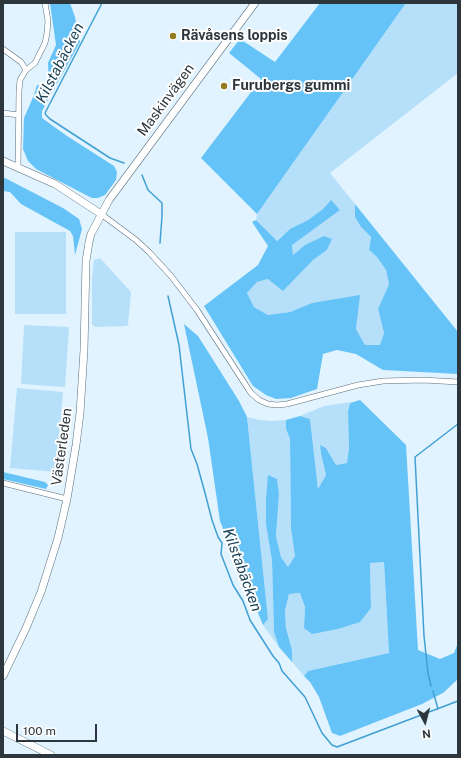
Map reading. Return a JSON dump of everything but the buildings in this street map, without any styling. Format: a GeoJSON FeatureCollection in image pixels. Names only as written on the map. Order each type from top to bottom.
{"type":"FeatureCollection","features":[{"type":"Feature","properties":{"kind":"street"},"geometry":{"type":"LineString","coordinates":[[18,167],[18,91],[20,80],[26,70],[35,63],[45,43],[48,21],[45,3]]}},
{"type":"Feature","properties":{"kind":"street","name":"Maskinvägen"},"geometry":{"type":"LineString","coordinates":[[101,214],[109,200],[255,3]]}},
{"type":"Feature","properties":{"kind":"street"},"geometry":{"type":"LineString","coordinates":[[3,49],[21,62],[26,70]]}},
{"type":"Feature","properties":{"kind":"street"},"geometry":{"type":"LineString","coordinates":[[3,113],[19,115]]}},
{"type":"Feature","properties":{"kind":"street"},"geometry":{"type":"LineString","coordinates":[[3,161],[55,184],[101,214],[136,240],[171,276],[192,302],[245,384],[259,400],[268,404],[287,404],[358,384],[383,381],[422,380],[458,382]]}},
{"type":"Feature","properties":{"kind":"street","name":"Västerleden"},"geometry":{"type":"LineString","coordinates":[[3,676],[41,592],[58,538],[67,499],[76,445],[81,400],[86,256],[90,238],[101,214]]}},
{"type":"Feature","properties":{"kind":"street"},"geometry":{"type":"LineString","coordinates":[[3,483],[67,499]]}},
{"type":"Feature","properties":{"kind":"street"},"geometry":{"type":"LineString","coordinates":[[3,731],[52,755]]}},
{"type":"Feature","properties":{"kind":"shaded area"},"geometry":{"type":"Polygon","coordinates":[[[50,3],[70,3],[75,17],[80,42],[42,111],[42,118],[114,166],[117,172],[116,180],[105,195],[98,198],[92,198],[36,169],[28,161],[23,149],[24,118],[37,85],[49,88],[48,63],[56,45],[50,3]]]}},
{"type":"Feature","properties":{"kind":"shaded area"},"geometry":{"type":"Polygon","coordinates":[[[320,3],[406,3],[257,214],[201,158],[261,79],[229,53],[240,39],[275,62],[320,3]]]}},
{"type":"Feature","properties":{"kind":"shaded area"},"geometry":{"type":"Polygon","coordinates":[[[406,3],[457,3],[458,73],[330,173],[355,204],[355,217],[361,227],[371,237],[369,250],[377,257],[386,270],[389,284],[378,309],[384,333],[380,345],[365,345],[356,329],[357,316],[312,303],[290,312],[268,315],[254,307],[247,293],[257,282],[268,279],[313,260],[327,250],[332,239],[305,245],[293,256],[292,244],[340,210],[331,201],[308,220],[290,229],[276,241],[256,220],[257,214],[406,3]]]}},
{"type":"Feature","properties":{"kind":"shaded area"},"geometry":{"type":"Polygon","coordinates":[[[3,177],[63,208],[79,219],[82,229],[75,255],[73,236],[70,231],[21,204],[10,192],[3,191],[3,177]]]}},
{"type":"Feature","properties":{"kind":"shaded area"},"geometry":{"type":"Polygon","coordinates":[[[331,200],[340,210],[292,245],[293,255],[305,245],[324,236],[332,239],[327,250],[313,260],[283,291],[268,279],[257,282],[247,293],[254,307],[268,315],[290,312],[312,303],[360,295],[356,329],[365,345],[380,345],[384,333],[378,309],[389,284],[386,270],[377,257],[369,250],[371,237],[361,227],[355,217],[355,204],[458,332],[458,374],[383,370],[356,354],[337,350],[323,354],[317,389],[291,398],[276,399],[266,395],[253,386],[204,306],[258,265],[268,246],[252,222],[256,220],[277,241],[290,229],[308,220],[323,209],[331,200]]]}},
{"type":"Feature","properties":{"kind":"shaded area"},"geometry":{"type":"Polygon","coordinates":[[[15,232],[66,232],[66,314],[15,314],[15,232]]]}},
{"type":"Feature","properties":{"kind":"shaded area"},"geometry":{"type":"Polygon","coordinates":[[[100,258],[131,292],[128,325],[126,326],[95,327],[92,324],[92,278],[94,260],[100,258]]]}},
{"type":"Feature","properties":{"kind":"shaded area"},"geometry":{"type":"Polygon","coordinates":[[[184,324],[198,336],[239,401],[247,417],[268,619],[263,625],[220,521],[208,438],[184,324]]]}},
{"type":"Feature","properties":{"kind":"shaded area"},"geometry":{"type":"Polygon","coordinates":[[[24,325],[69,327],[65,387],[21,384],[24,325]]]}},
{"type":"Feature","properties":{"kind":"shaded area"},"geometry":{"type":"Polygon","coordinates":[[[17,388],[63,392],[56,472],[10,468],[17,388]]]}},
{"type":"Feature","properties":{"kind":"shaded area"},"geometry":{"type":"Polygon","coordinates":[[[360,400],[406,445],[418,650],[440,659],[454,653],[458,643],[458,679],[443,693],[422,704],[340,736],[332,733],[319,697],[310,682],[304,676],[308,671],[389,653],[384,562],[370,563],[371,608],[360,622],[338,629],[312,634],[304,628],[305,607],[300,593],[289,594],[285,611],[286,628],[292,650],[292,662],[279,647],[274,632],[272,561],[266,524],[266,499],[268,475],[277,479],[279,494],[276,536],[281,557],[288,567],[295,556],[291,529],[290,439],[286,429],[286,420],[300,416],[310,419],[318,489],[326,475],[320,445],[326,448],[336,465],[347,463],[349,448],[348,411],[350,403],[360,400]]]}},
{"type":"Feature","properties":{"kind":"shaded area"},"geometry":{"type":"Polygon","coordinates":[[[350,402],[348,411],[349,448],[347,463],[336,465],[326,448],[320,445],[326,475],[318,489],[310,419],[300,416],[324,406],[350,402]]]}},
{"type":"Feature","properties":{"kind":"shaded area"},"geometry":{"type":"Polygon","coordinates":[[[247,417],[272,421],[286,420],[286,429],[290,439],[291,529],[295,557],[288,567],[281,557],[276,536],[279,494],[269,475],[266,499],[266,524],[272,561],[274,632],[279,647],[263,625],[268,619],[247,417]]]}},
{"type":"Feature","properties":{"kind":"shaded area"},"geometry":{"type":"Polygon","coordinates":[[[3,472],[45,482],[48,485],[46,489],[3,479],[3,472]]]}},
{"type":"Feature","properties":{"kind":"shaded area"},"geometry":{"type":"Polygon","coordinates":[[[384,562],[389,653],[308,671],[304,676],[292,662],[292,650],[286,628],[285,612],[289,594],[300,593],[305,607],[304,628],[371,608],[370,563],[384,562]]]}},
{"type":"Feature","properties":{"kind":"waterway","name":"Kilstabäcken"},"geometry":{"type":"LineString","coordinates":[[102,3],[45,113],[50,119],[110,158],[124,163]]}},
{"type":"Feature","properties":{"kind":"waterway","name":"Kilstabäcken"},"geometry":{"type":"LineString","coordinates":[[142,175],[148,190],[162,203],[160,243]]}},
{"type":"Feature","properties":{"kind":"waterway","name":"Kilstabäcken"},"geometry":{"type":"LineString","coordinates":[[168,296],[179,345],[191,449],[197,464],[212,520],[218,537],[222,543],[221,554],[233,585],[243,601],[250,620],[279,663],[282,671],[305,697],[322,733],[332,745],[337,747],[458,701]]}},
{"type":"Feature","properties":{"kind":"waterway"},"geometry":{"type":"LineString","coordinates":[[431,686],[424,636],[415,457],[458,424]]}},
{"type":"Feature","properties":{"kind":"waterway"},"geometry":{"type":"LineString","coordinates":[[433,691],[438,709]]}},
{"type":"Feature","properties":{"kind":"place","name":"Rävåsens loppis"},"geometry":{"type":"Point","coordinates":[173,36]}},
{"type":"Feature","properties":{"kind":"place","name":"Furubergs gummi"},"geometry":{"type":"Point","coordinates":[224,86]}}]}
